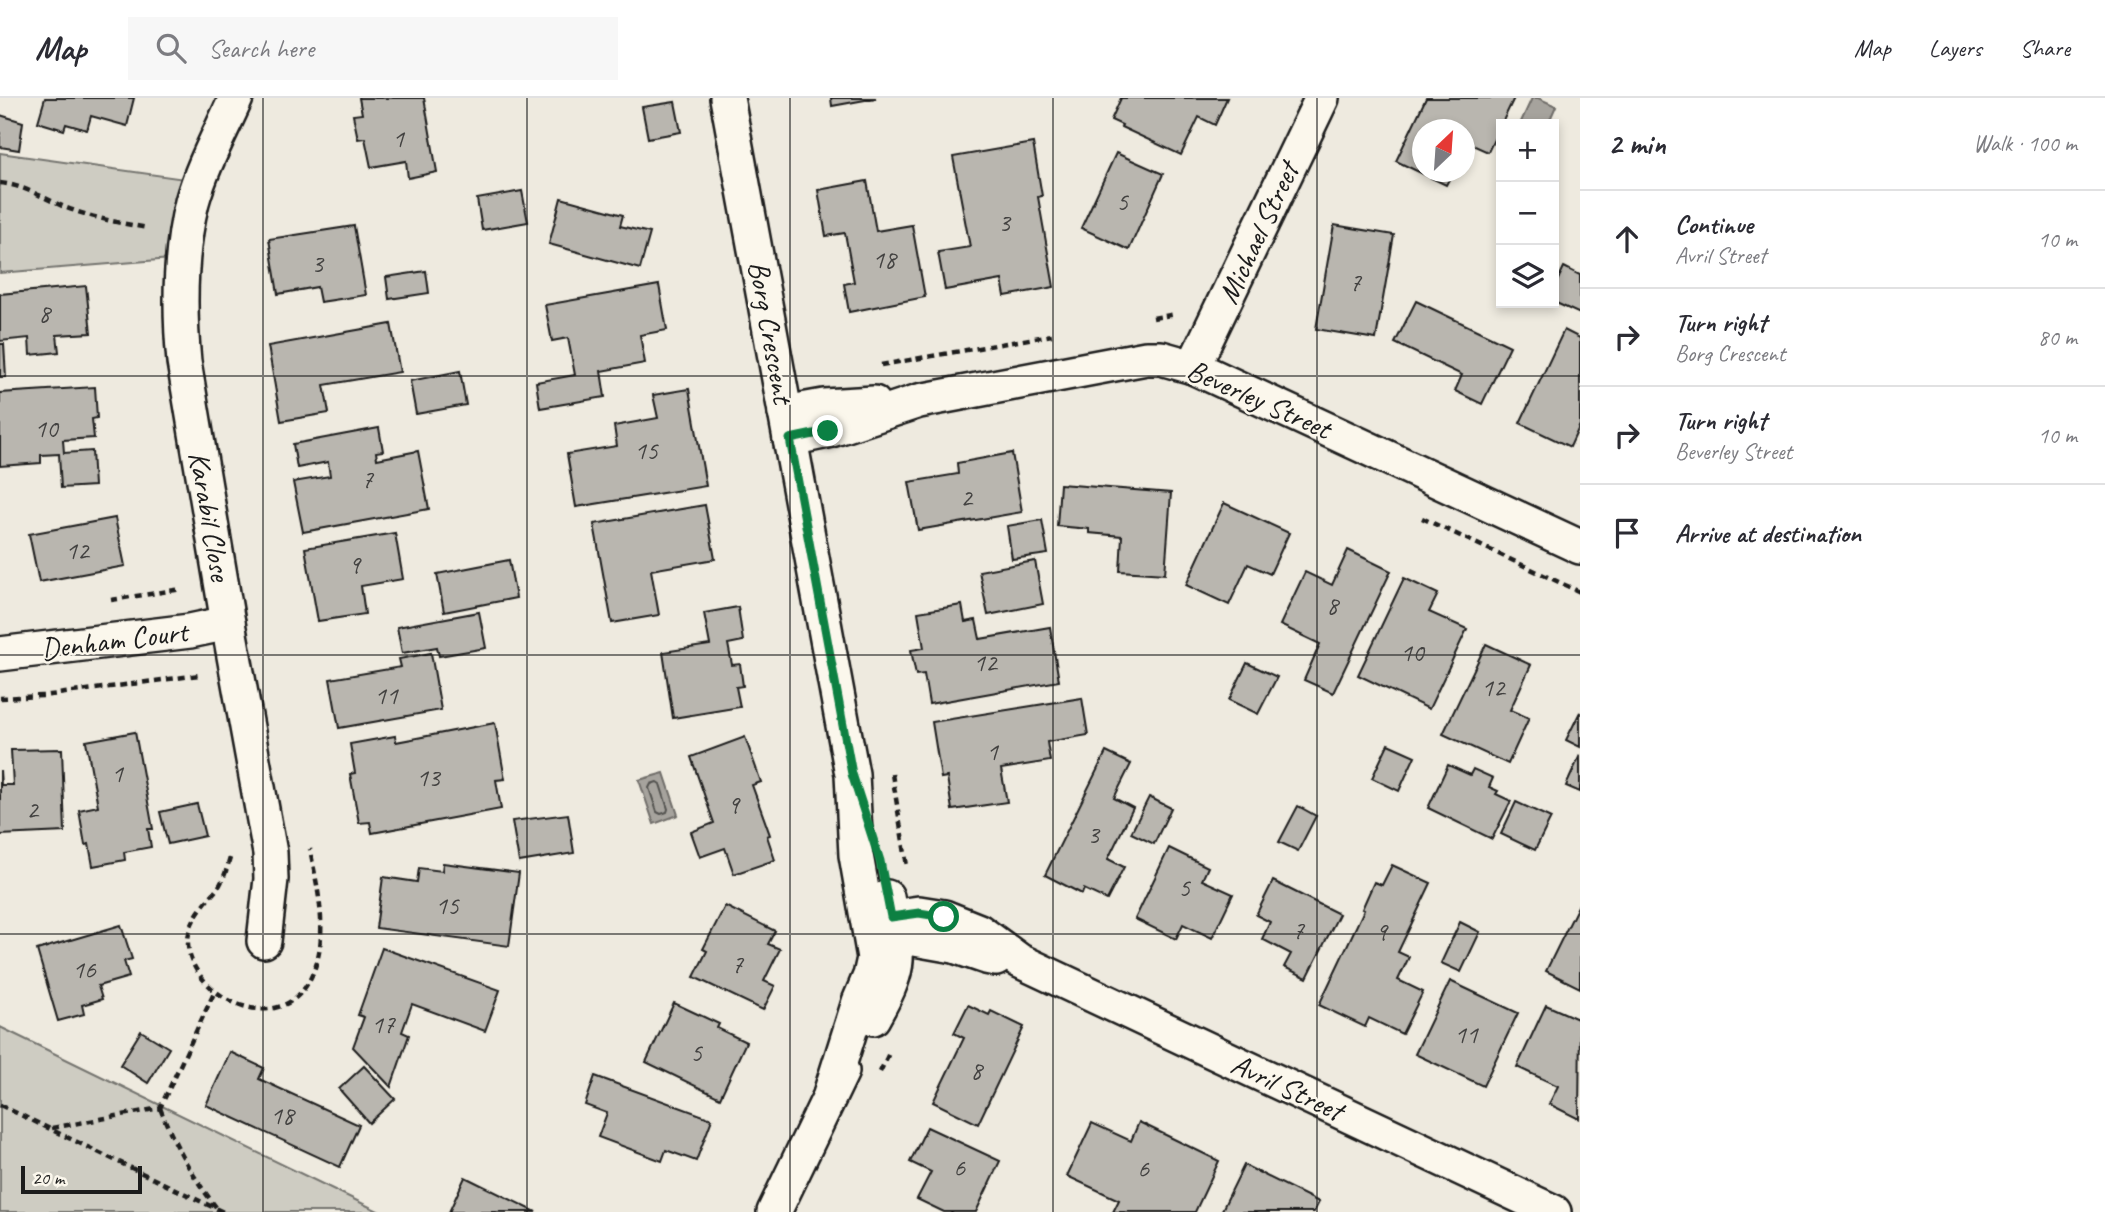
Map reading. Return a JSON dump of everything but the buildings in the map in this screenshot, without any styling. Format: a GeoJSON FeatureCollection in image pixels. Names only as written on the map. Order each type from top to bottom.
{"type":"FeatureCollection","features":[{"type":"Feature","properties":{"kind":"street","name":"Karabil Close"},"geometry":{"type":"LineString","coordinates":[[236,98],[202,173],[193,201],[185,242],[181,302],[184,362],[270,853],[271,879],[264,941]]}},
{"type":"Feature","properties":{"kind":"street","name":"Borg Crescent"},"geometry":{"type":"LineString","coordinates":[[727,98],[852,774],[856,855],[885,928],[831,1091],[774,1212]]}},
{"type":"Feature","properties":{"kind":"street","name":"Michael Street"},"geometry":{"type":"LineString","coordinates":[[1194,367],[1322,98]]}},
{"type":"Feature","properties":{"kind":"street","name":"Beverley Street"},"geometry":{"type":"LineString","coordinates":[[788,426],[824,406],[919,401],[1146,358],[1161,358],[1194,367],[1580,547]]}},
{"type":"Feature","properties":{"kind":"street","name":"Denham Court"},"geometry":{"type":"LineString","coordinates":[[0,654],[177,633],[228,623]]}},
{"type":"Feature","properties":{"kind":"street","name":"Avril Street"},"geometry":{"type":"LineString","coordinates":[[885,928],[986,957],[1020,961],[1554,1212]]}},
{"type":"Feature","properties":{"kind":"path"},"geometry":{"type":"LineString","coordinates":[[0,183],[16,185],[100,219],[148,228]]}},
{"type":"Feature","properties":{"kind":"path"},"geometry":{"type":"LineString","coordinates":[[1150,318],[1177,314],[1185,318]]}},
{"type":"Feature","properties":{"kind":"path"},"geometry":{"type":"LineString","coordinates":[[871,368],[1056,334]]}},
{"type":"Feature","properties":{"kind":"path"},"geometry":{"type":"LineString","coordinates":[[1418,516],[1580,592]]}},
{"type":"Feature","properties":{"kind":"path"},"geometry":{"type":"LineString","coordinates":[[0,698],[43,696],[199,675]]}},
{"type":"Feature","properties":{"kind":"path"},"geometry":{"type":"LineString","coordinates":[[215,991],[160,1108],[174,1142],[198,1184],[221,1211]]}},
{"type":"Feature","properties":{"kind":"path"},"geometry":{"type":"LineString","coordinates":[[0,1105],[221,1211]]}},
{"type":"Feature","properties":{"kind":"path"},"geometry":{"type":"LineString","coordinates":[[51,1128],[160,1108]]}},
{"type":"Feature","properties":{"kind":"shaded area"},"geometry":{"type":"Polygon","coordinates":[[[0,153],[199,181],[183,258],[0,273],[0,153]]]}},
{"type":"Feature","properties":{"kind":"shaded area"},"geometry":{"type":"Polygon","coordinates":[[[0,1027],[380,1212],[0,1212],[0,1027]]]}},
{"type":"Feature","properties":{"kind":"water"},"geometry":{"type":"Polygon","coordinates":[[[1532,98],[1556,106],[1550,119],[1522,119],[1532,98]]]}},
{"type":"Feature","properties":{"kind":"water"},"geometry":{"type":"Polygon","coordinates":[[[664,773],[678,815],[654,824],[639,780],[664,773]]]}},
{"type":"Feature","properties":{"kind":"route"},"geometry":{"type":"LineString","coordinates":[[828,431],[790,439],[852,774],[880,861],[891,917],[919,913],[944,917]]}}]}
